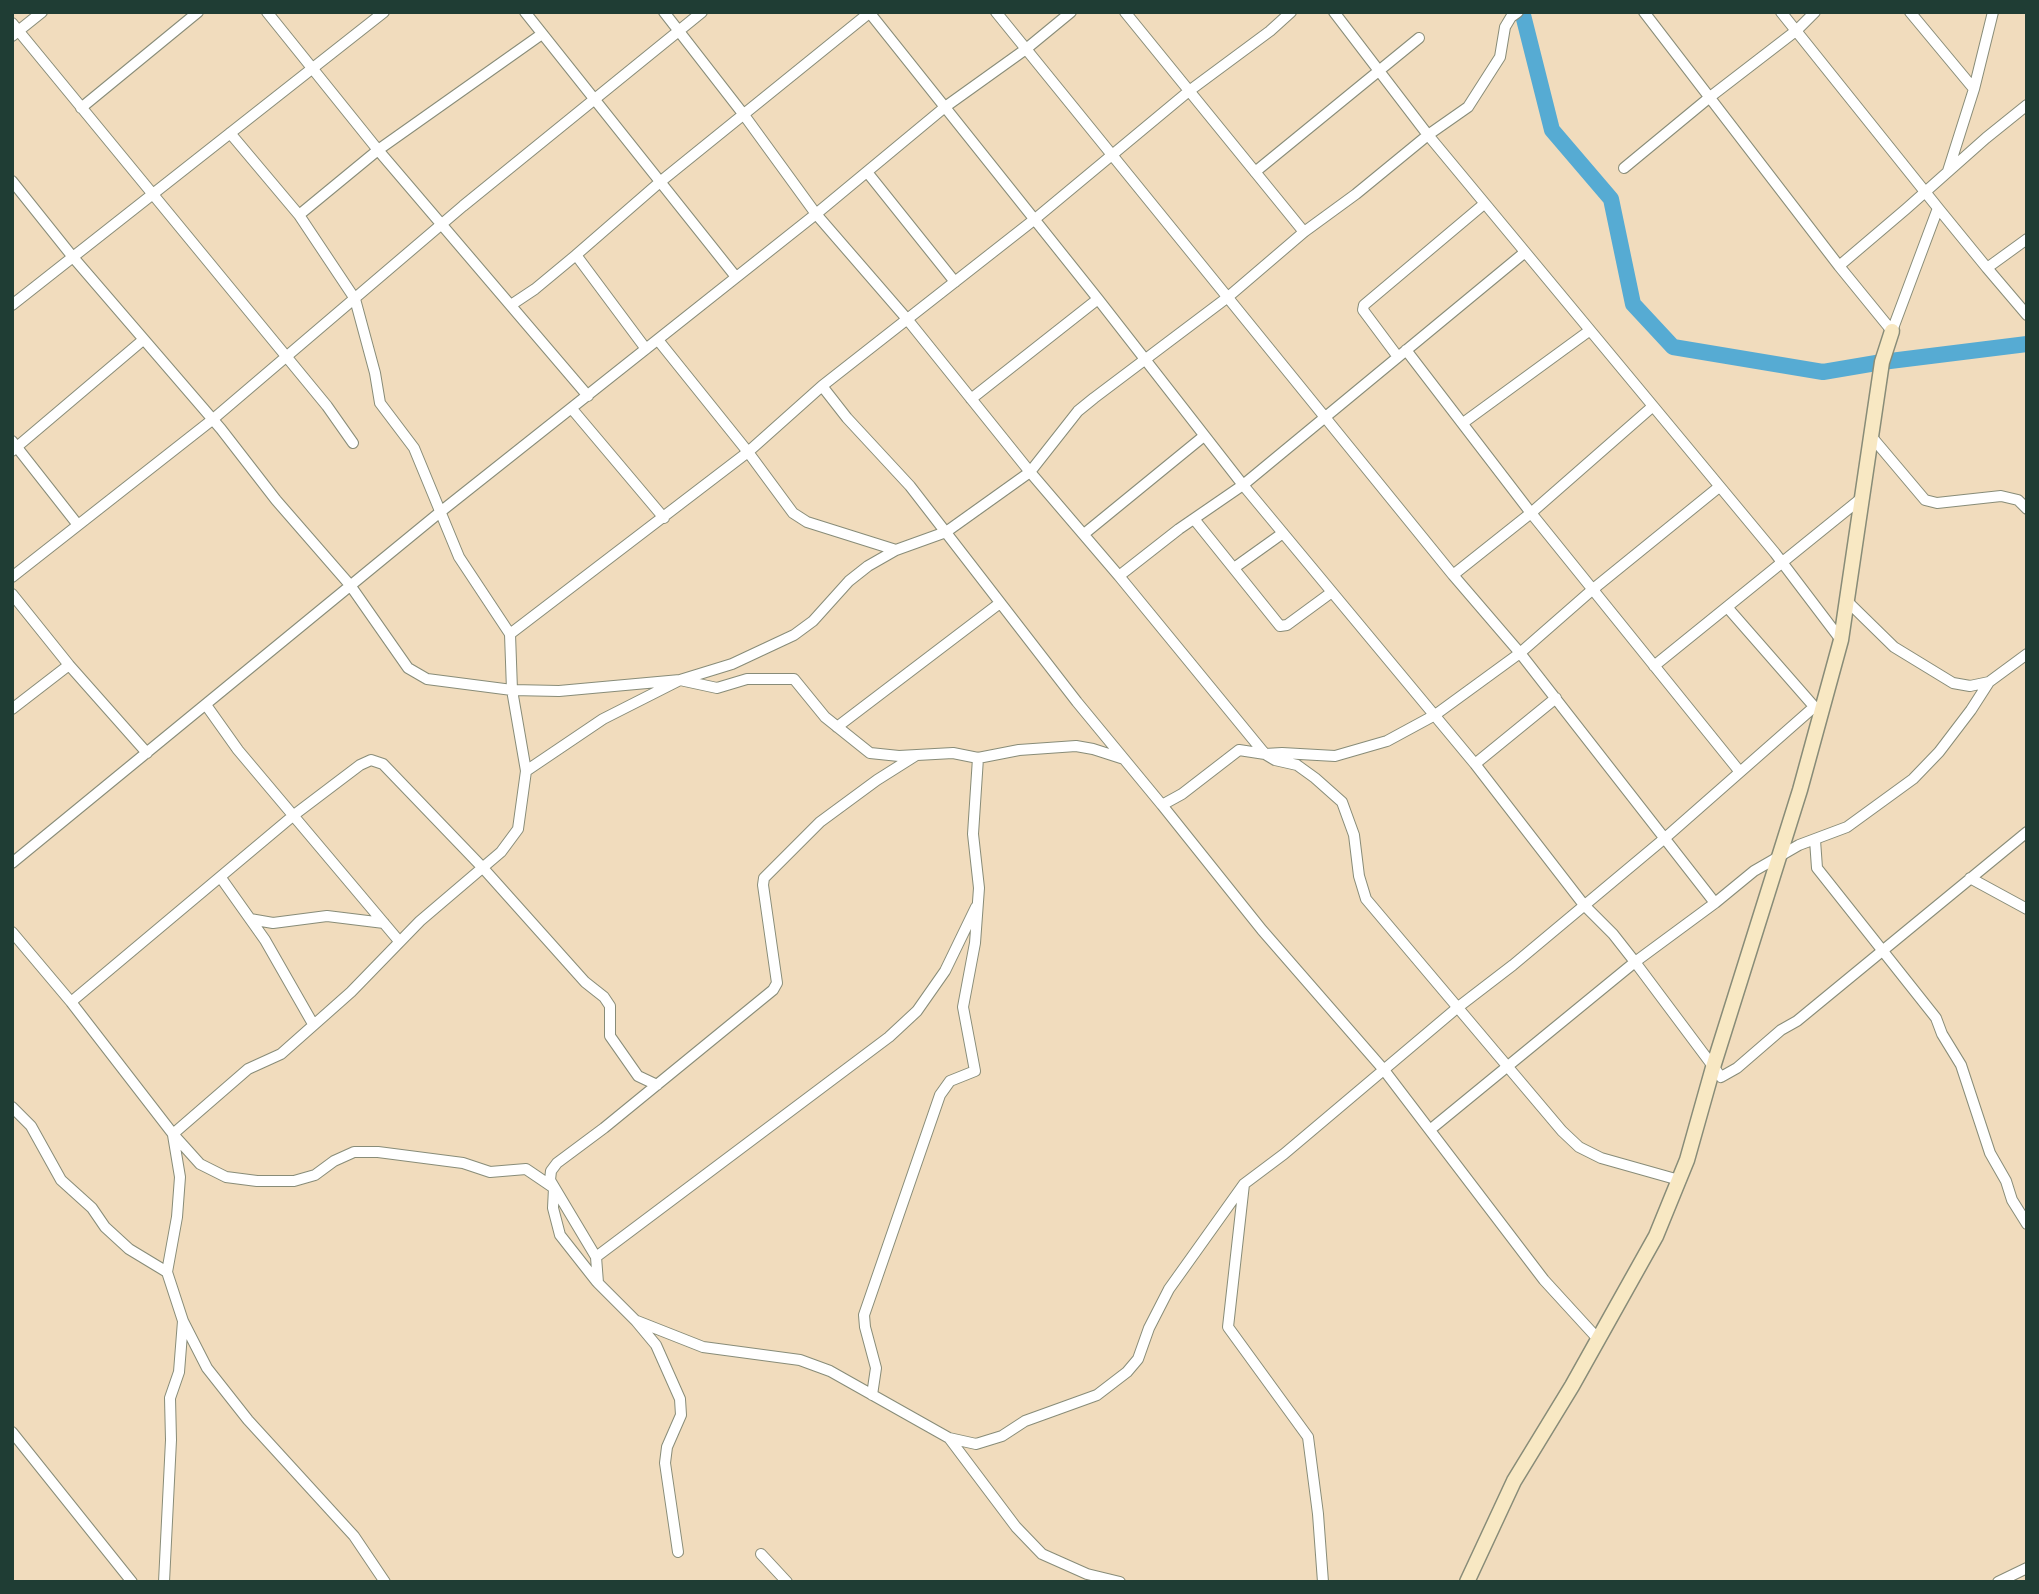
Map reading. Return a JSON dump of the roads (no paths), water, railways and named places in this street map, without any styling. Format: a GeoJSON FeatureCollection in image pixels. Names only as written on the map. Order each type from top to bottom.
{"type":"FeatureCollection","features":[{"type":"Feature","properties":{"kind":"street"},"geometry":{"type":"LineString","coordinates":[[42,12],[14,30],[287,357],[353,443]]}},
{"type":"Feature","properties":{"kind":"street"},"geometry":{"type":"LineString","coordinates":[[81,108],[198,12]]}},
{"type":"Feature","properties":{"kind":"street"},"geometry":{"type":"LineString","coordinates":[[267,12],[378,150],[589,396]]}},
{"type":"Feature","properties":{"kind":"street"},"geometry":{"type":"LineString","coordinates":[[12,305],[384,12]]}},
{"type":"Feature","properties":{"kind":"street"},"geometry":{"type":"LineString","coordinates":[[525,12],[736,277]]}},
{"type":"Feature","properties":{"kind":"street"},"geometry":{"type":"LineString","coordinates":[[664,12],[816,214],[907,319],[1030,472],[1265,754],[1275,760],[1297,765],[1342,802],[1354,835],[1359,876],[1366,899],[1562,1131],[1579,1147],[1601,1158],[1679,1180]]}},
{"type":"Feature","properties":{"kind":"street"},"geometry":{"type":"LineString","coordinates":[[12,577],[212,420],[442,224],[702,12]]}},
{"type":"Feature","properties":{"kind":"street"},"geometry":{"type":"LineString","coordinates":[[511,305],[535,289],[660,182],[869,12],[1243,485],[1475,764],[1584,905],[1613,934],[1714,1064],[1721,1077],[1737,1068],[2027,832]]}},
{"type":"Feature","properties":{"kind":"street"},"geometry":{"type":"LineString","coordinates":[[996,12],[1111,156],[1520,653],[1715,903]]}},
{"type":"Feature","properties":{"kind":"street"},"geometry":{"type":"LineString","coordinates":[[12,863],[350,585],[816,214],[944,107],[1026,49],[1071,12]]}},
{"type":"Feature","properties":{"kind":"street"},"geometry":{"type":"LineString","coordinates":[[1125,12],[1304,232]]}},
{"type":"Feature","properties":{"kind":"street"},"geometry":{"type":"LineString","coordinates":[[510,634],[748,452],[822,386],[1035,219],[1189,91],[1270,31],[1291,12]]}},
{"type":"Feature","properties":{"kind":"street"},"geometry":{"type":"LineString","coordinates":[[1334,12],[1428,135],[1782,563],[1841,639]]}},
{"type":"Feature","properties":{"kind":"street"},"geometry":{"type":"LineString","coordinates":[[526,771],[603,719],[680,680],[732,664],[794,635],[813,621],[849,581],[868,566],[897,550],[946,532],[1030,472],[1078,411],[1228,297],[1304,232],[1356,194],[1428,135],[1468,107],[1500,57],[1505,27],[1518,12]]}},
{"type":"Feature","properties":{"kind":"street"},"geometry":{"type":"LineString","coordinates":[[1644,12],[1892,331]]}},
{"type":"Feature","properties":{"kind":"street"},"geometry":{"type":"LineString","coordinates":[[1781,12],[2027,315]]}},
{"type":"Feature","properties":{"kind":"street"},"geometry":{"type":"LineString","coordinates":[[1625,168],[1710,97],[1797,30],[1815,12]]}},
{"type":"Feature","properties":{"kind":"street"},"geometry":{"type":"LineString","coordinates":[[1910,12],[1974,89]]}},
{"type":"Feature","properties":{"kind":"street"},"geometry":{"type":"LineString","coordinates":[[1947,171],[1974,89],[1993,12]]}},
{"type":"Feature","properties":{"kind":"street"},"geometry":{"type":"LineString","coordinates":[[299,215],[378,150],[542,34]]}},
{"type":"Feature","properties":{"kind":"street"},"geometry":{"type":"LineString","coordinates":[[1255,172],[1419,38]]}},
{"type":"Feature","properties":{"kind":"street"},"geometry":{"type":"LineString","coordinates":[[1839,266],[2027,105]]}},
{"type":"Feature","properties":{"kind":"street"},"geometry":{"type":"LineString","coordinates":[[173,1134],[247,1069],[281,1054],[351,992],[399,941],[501,852],[518,829],[526,771],[512,690],[510,634],[459,557],[414,448],[380,403],[355,299],[299,215],[230,133]]}},
{"type":"Feature","properties":{"kind":"street"},"geometry":{"type":"LineString","coordinates":[[867,172],[955,282]]}},
{"type":"Feature","properties":{"kind":"street"},"geometry":{"type":"LineString","coordinates":[[12,181],[72,257],[350,585],[408,668],[427,679],[512,690],[582,690],[680,680],[717,688],[747,679],[794,679],[825,717],[870,753],[916,756],[953,753],[978,758],[1019,750],[1076,746],[1093,748],[1124,759]]}},
{"type":"Feature","properties":{"kind":"street"},"geometry":{"type":"LineString","coordinates":[[1484,204],[1364,305],[1363,310],[1463,423],[1592,590],[1740,772]]}},
{"type":"Feature","properties":{"kind":"street"},"geometry":{"type":"LineString","coordinates":[[1467,1582],[1514,1480],[1656,1236],[1700,1119],[1714,1064],[1800,790],[1817,711],[1841,639],[1882,362],[1938,208]]}},
{"type":"Feature","properties":{"kind":"street"},"geometry":{"type":"LineString","coordinates":[[1987,268],[2027,239]]}},
{"type":"Feature","properties":{"kind":"street"},"geometry":{"type":"LineString","coordinates":[[1119,576],[1243,485],[1524,253]]}},
{"type":"Feature","properties":{"kind":"street"},"geometry":{"type":"LineString","coordinates":[[576,255],[646,349]]}},
{"type":"Feature","properties":{"kind":"street"},"geometry":{"type":"LineString","coordinates":[[971,399],[1098,299]]}},
{"type":"Feature","properties":{"kind":"street"},"geometry":{"type":"LineString","coordinates":[[1463,423],[1589,331]]}},
{"type":"Feature","properties":{"kind":"street"},"geometry":{"type":"LineString","coordinates":[[78,525],[14,446],[143,340]]}},
{"type":"Feature","properties":{"kind":"street"},"geometry":{"type":"LineString","coordinates":[[658,340],[793,513],[825,528],[897,550]]}},
{"type":"Feature","properties":{"kind":"street"},"geometry":{"type":"LineString","coordinates":[[822,386],[946,532],[1077,702],[1262,930],[1384,1070],[1544,1279],[1598,1339]]}},
{"type":"Feature","properties":{"kind":"street"},"geometry":{"type":"LineString","coordinates":[[1454,575],[1531,513],[1652,407]]}},
{"type":"Feature","properties":{"kind":"street"},"geometry":{"type":"LineString","coordinates":[[572,409],[664,518]]}},
{"type":"Feature","properties":{"kind":"street"},"geometry":{"type":"LineString","coordinates":[[1084,534],[1205,436]]}},
{"type":"Feature","properties":{"kind":"street"},"geometry":{"type":"LineString","coordinates":[[1871,436],[1925,500],[1937,503],[2001,496],[2018,500],[2027,509]]}},
{"type":"Feature","properties":{"kind":"street"},"geometry":{"type":"LineString","coordinates":[[1162,805],[1182,794],[1239,750],[1265,754],[1335,756],[1387,741],[1435,715],[1520,653],[1592,590],[1719,487]]}},
{"type":"Feature","properties":{"kind":"street"},"geometry":{"type":"LineString","coordinates":[[1654,666],[1863,497]]}},
{"type":"Feature","properties":{"kind":"street"},"geometry":{"type":"LineString","coordinates":[[1194,519],[1280,626],[1287,625],[1332,592]]}},
{"type":"Feature","properties":{"kind":"street"},"geometry":{"type":"LineString","coordinates":[[1234,568],[1283,533]]}},
{"type":"Feature","properties":{"kind":"street"},"geometry":{"type":"LineString","coordinates":[[12,594],[69,665],[147,753]]}},
{"type":"Feature","properties":{"kind":"street"},"geometry":{"type":"LineString","coordinates":[[1848,602],[1894,647],[1953,683],[1970,686],[1989,682]]}},
{"type":"Feature","properties":{"kind":"street"},"geometry":{"type":"LineString","coordinates":[[837,727],[1000,603]]}},
{"type":"Feature","properties":{"kind":"street"},"geometry":{"type":"LineString","coordinates":[[1727,607],[1817,711]]}},
{"type":"Feature","properties":{"kind":"street"},"geometry":{"type":"LineString","coordinates":[[1431,1129],[1635,962],[1754,871],[1778,855],[1847,827],[1921,772],[1971,710],[1989,682],[2027,654]]}},
{"type":"Feature","properties":{"kind":"street"},"geometry":{"type":"LineString","coordinates":[[12,709],[69,665]]}},
{"type":"Feature","properties":{"kind":"street"},"geometry":{"type":"LineString","coordinates":[[1475,764],[1556,698]]}},
{"type":"Feature","properties":{"kind":"street"},"geometry":{"type":"LineString","coordinates":[[206,705],[238,750],[399,941]]}},
{"type":"Feature","properties":{"kind":"street"},"geometry":{"type":"LineString","coordinates":[[636,1321],[703,1347],[800,1360],[830,1371],[949,1438],[976,1444],[1002,1436],[1025,1422],[1097,1395],[1127,1372],[1138,1359],[1149,1328],[1169,1289],[1244,1184],[1513,965],[1740,772],[1817,711]]}},
{"type":"Feature","properties":{"kind":"street"},"geometry":{"type":"LineString","coordinates":[[598,1283],[596,1257],[554,1188],[550,1180],[551,1171],[557,1163],[773,990],[776,976],[763,885],[769,872],[820,822],[877,780],[916,756]]}},
{"type":"Feature","properties":{"kind":"street"},"geometry":{"type":"LineString","coordinates":[[872,1395],[876,1367],[864,1327],[864,1315],[940,1095],[950,1081],[975,1071],[963,1007],[975,943],[978,904],[979,874],[973,834],[978,758]]}},
{"type":"Feature","properties":{"kind":"street"},"geometry":{"type":"LineString","coordinates":[[71,1002],[294,815],[360,765],[371,760],[383,764],[483,868],[585,982],[604,997],[610,1006],[610,1036],[638,1076],[657,1084]]}},
{"type":"Feature","properties":{"kind":"street"},"geometry":{"type":"LineString","coordinates":[[1815,840],[1817,868],[1936,1018],[1942,1034],[1961,1065],[1990,1153],[2006,1181],[2012,1200],[2027,1224]]}},
{"type":"Feature","properties":{"kind":"street"},"geometry":{"type":"LineString","coordinates":[[221,878],[265,940],[313,1024]]}},
{"type":"Feature","properties":{"kind":"street"},"geometry":{"type":"LineString","coordinates":[[1970,878],[2027,909]]}},
{"type":"Feature","properties":{"kind":"street"},"geometry":{"type":"LineString","coordinates":[[596,1257],[888,1037],[916,1011],[945,971],[978,904]]}},
{"type":"Feature","properties":{"kind":"street"},"geometry":{"type":"LineString","coordinates":[[250,919],[274,923],[327,916],[384,923]]}},
{"type":"Feature","properties":{"kind":"street"},"geometry":{"type":"LineString","coordinates":[[12,932],[71,1002],[173,1134],[200,1164],[226,1177],[257,1181],[293,1181],[315,1175],[334,1161],[355,1152],[378,1152],[463,1163],[490,1172],[526,1169],[554,1188]]}},
{"type":"Feature","properties":{"kind":"street"},"geometry":{"type":"LineString","coordinates":[[12,1107],[31,1126],[61,1180],[92,1208],[105,1227],[129,1249],[167,1272]]}},
{"type":"Feature","properties":{"kind":"street"},"geometry":{"type":"LineString","coordinates":[[173,1134],[180,1177],[177,1217],[167,1272],[183,1321],[207,1368],[248,1420],[354,1536],[385,1582]]}},
{"type":"Feature","properties":{"kind":"street"},"geometry":{"type":"LineString","coordinates":[[1244,1184],[1228,1327],[1308,1437],[1323,1582]]}},
{"type":"Feature","properties":{"kind":"street"},"geometry":{"type":"LineString","coordinates":[[554,1188],[553,1208],[561,1236],[598,1283],[656,1345],[680,1399],[681,1415],[667,1447],[665,1463],[678,1552]]}},
{"type":"Feature","properties":{"kind":"street"},"geometry":{"type":"LineString","coordinates":[[164,1582],[171,1440],[170,1398],[179,1372],[183,1321]]}},
{"type":"Feature","properties":{"kind":"street"},"geometry":{"type":"LineString","coordinates":[[12,1432],[132,1582]]}},
{"type":"Feature","properties":{"kind":"street"},"geometry":{"type":"LineString","coordinates":[[949,1438],[1016,1527],[1042,1554],[1087,1574],[1120,1582]]}},
{"type":"Feature","properties":{"kind":"street"},"geometry":{"type":"LineString","coordinates":[[761,1553],[787,1582]]}},
{"type":"Feature","properties":{"kind":"street"},"geometry":{"type":"LineString","coordinates":[[1998,1582],[2027,1568]]}},
{"type":"Feature","properties":{"kind":"waterway"},"geometry":{"type":"LineString","coordinates":[[1520,12],[1523,15],[1552,130],[1611,199],[1633,304],[1673,347],[1823,372],[2027,344]]}}]}
